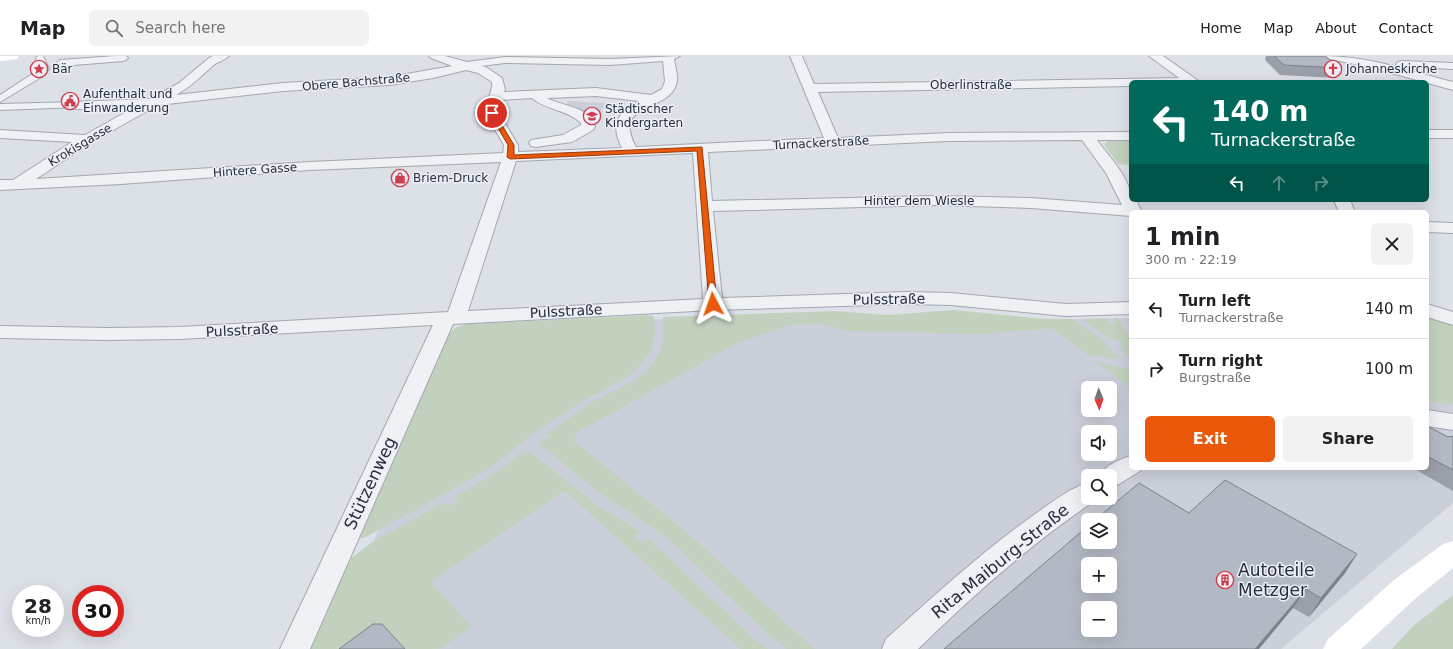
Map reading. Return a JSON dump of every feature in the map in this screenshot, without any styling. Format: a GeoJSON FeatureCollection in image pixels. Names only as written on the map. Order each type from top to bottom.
{"type":"FeatureCollection","features":[{"type":"Feature","properties":{"kind":"main road"},"geometry":{"type":"LineString","coordinates":[[0,57],[13,56]]}},
{"type":"Feature","properties":{"kind":"main road"},"geometry":{"type":"LineString","coordinates":[[1339,649],[1405,589],[1453,552]]}},
{"type":"Feature","properties":{"kind":"street","name":"Krokisgasse"},"geometry":{"type":"LineString","coordinates":[[17,184],[87,139],[183,86],[213,60],[223,56]]}},
{"type":"Feature","properties":{"kind":"street"},"geometry":{"type":"LineString","coordinates":[[435,56],[482,70],[494,78],[500,85],[491,106],[492,113],[511,151],[567,139],[604,127],[625,117],[663,94],[670,87],[670,56]]}},
{"type":"Feature","properties":{"kind":"street","name":"Obere Bachstraße"},"geometry":{"type":"LineString","coordinates":[[0,107],[77,106],[156,102],[283,87],[380,82],[433,74],[466,65],[506,60],[610,62],[670,56]]}},
{"type":"Feature","properties":{"kind":"street"},"geometry":{"type":"LineString","coordinates":[[796,56],[833,142]]}},
{"type":"Feature","properties":{"kind":"street"},"geometry":{"type":"LineString","coordinates":[[1155,56],[1191,80]]}},
{"type":"Feature","properties":{"kind":"street"},"geometry":{"type":"LineString","coordinates":[[1329,56],[1374,65],[1453,86]]}},
{"type":"Feature","properties":{"kind":"street"},"geometry":{"type":"LineString","coordinates":[[60,63],[69,58]]}},
{"type":"Feature","properties":{"kind":"street"},"geometry":{"type":"LineString","coordinates":[[31,70],[28,75],[42,66],[60,63],[124,58]]}},
{"type":"Feature","properties":{"kind":"street"},"geometry":{"type":"LineString","coordinates":[[1374,65],[1394,64],[1453,66]]}},
{"type":"Feature","properties":{"kind":"street"},"geometry":{"type":"LineString","coordinates":[[0,99],[42,66]]}},
{"type":"Feature","properties":{"kind":"street","name":"Oberlinstraße"},"geometry":{"type":"LineString","coordinates":[[810,88],[942,84],[1129,82]]}},
{"type":"Feature","properties":{"kind":"street"},"geometry":{"type":"LineString","coordinates":[[496,96],[596,92],[654,99]]}},
{"type":"Feature","properties":{"kind":"street"},"geometry":{"type":"LineString","coordinates":[[536,94],[545,102],[562,107],[588,121],[604,127],[631,152]]}},
{"type":"Feature","properties":{"kind":"street"},"geometry":{"type":"LineString","coordinates":[[0,134],[87,139]]}},
{"type":"Feature","properties":{"kind":"street"},"geometry":{"type":"LineString","coordinates":[[1429,134],[1453,134]]}},
{"type":"Feature","properties":{"kind":"street"},"geometry":{"type":"LineString","coordinates":[[1086,136],[1108,164],[1129,202]]}},
{"type":"Feature","properties":{"kind":"street","name":"Turnackerstraße"},"geometry":{"type":"LineString","coordinates":[[511,151],[631,152],[949,137],[1129,136]]}},
{"type":"Feature","properties":{"kind":"street"},"geometry":{"type":"LineString","coordinates":[[700,148],[713,304]]}},
{"type":"Feature","properties":{"kind":"street","name":"Hintere Gasse"},"geometry":{"type":"LineString","coordinates":[[0,185],[310,166],[511,151]]}},
{"type":"Feature","properties":{"kind":"street","name":"Stützenweg"},"geometry":{"type":"LineString","coordinates":[[295,649],[451,317],[511,151]]}},
{"type":"Feature","properties":{"kind":"street","name":"Hinter dem Wiesle"},"geometry":{"type":"LineString","coordinates":[[705,206],[962,200],[1029,203],[1129,211]]}},
{"type":"Feature","properties":{"kind":"street"},"geometry":{"type":"LineString","coordinates":[[1429,228],[1453,228]]}},
{"type":"Feature","properties":{"kind":"street","name":"Pulsstraße"},"geometry":{"type":"LineString","coordinates":[[0,332],[108,334],[180,333],[451,317],[713,304],[908,298],[951,300],[1066,310],[1129,308]]}},
{"type":"Feature","properties":{"kind":"street"},"geometry":{"type":"LineString","coordinates":[[1429,311],[1453,319]]}},
{"type":"Feature","properties":{"kind":"street"},"geometry":{"type":"LineString","coordinates":[[1429,418],[1453,422]]}},
{"type":"Feature","properties":{"kind":"street"},"geometry":{"type":"LineString","coordinates":[[1117,474],[1129,466]]}},
{"type":"Feature","properties":{"kind":"street","name":"Rita-Maiburg-Straße"},"geometry":{"type":"LineString","coordinates":[[897,649],[980,573],[1035,529],[1081,497]]}},
{"type":"Feature","properties":{"kind":"shaded area","name":"Städtischer Kindergarten"},"geometry":{"type":"Polygon","coordinates":[[[568,101],[605,103],[596,122],[566,107],[568,101]]]}},
{"type":"Feature","properties":{"kind":"shaded area"},"geometry":{"type":"Polygon","coordinates":[[[723,316],[1045,320],[1129,318],[1129,470],[1429,470],[1429,324],[1453,332],[1453,503],[1281,649],[328,649],[464,329],[723,316]]]}},
{"type":"Feature","properties":{"kind":"green space"},"geometry":{"type":"Polygon","coordinates":[[[1110,140],[1129,140],[1129,165],[1118,164],[1105,146],[1105,143],[1110,140]]]}},
{"type":"Feature","properties":{"kind":"green space"},"geometry":{"type":"Polygon","coordinates":[[[953,310],[1045,319],[1072,319],[1101,339],[1119,358],[1116,359],[1088,355],[1052,328],[985,334],[844,331],[822,324],[790,325],[738,343],[576,433],[574,441],[690,535],[814,649],[787,649],[769,635],[665,536],[597,491],[540,443],[542,438],[546,440],[551,436],[547,433],[593,402],[631,382],[648,369],[655,361],[662,347],[663,317],[834,311],[888,315],[953,310]]]}},
{"type":"Feature","properties":{"kind":"green space"},"geometry":{"type":"Polygon","coordinates":[[[651,315],[654,317],[655,332],[650,353],[632,374],[579,403],[534,433],[490,468],[364,538],[358,538],[449,333],[455,328],[465,324],[651,315]]]}},
{"type":"Feature","properties":{"kind":"green space"},"geometry":{"type":"Polygon","coordinates":[[[1429,315],[1453,325],[1453,404],[1429,401],[1429,315]]]}},
{"type":"Feature","properties":{"kind":"green space"},"geometry":{"type":"Polygon","coordinates":[[[1105,318],[1109,324],[1117,324],[1113,318],[1117,318],[1129,337],[1129,358],[1119,345],[1124,344],[1118,339],[1113,340],[1086,322],[1084,319],[1105,318]]]}},
{"type":"Feature","properties":{"kind":"green space"},"geometry":{"type":"Polygon","coordinates":[[[1096,362],[1128,369],[1129,387],[1096,362]]]}},
{"type":"Feature","properties":{"kind":"green space"},"geometry":{"type":"Polygon","coordinates":[[[524,452],[530,452],[598,506],[640,532],[635,537],[642,543],[649,539],[754,639],[768,649],[741,649],[567,493],[562,492],[431,582],[472,627],[439,649],[310,649],[350,559],[371,543],[445,502],[448,506],[459,500],[455,496],[491,476],[524,452]]]}},
{"type":"Feature","properties":{"kind":"green space"},"geometry":{"type":"Polygon","coordinates":[[[1453,595],[1453,649],[1392,649],[1413,626],[1453,595]]]}},
{"type":"Feature","properties":{"kind":"building"},"geometry":{"type":"Polygon","coordinates":[[[1274,56],[1325,56],[1340,68],[1284,65],[1274,56]]]}},
{"type":"Feature","properties":{"kind":"building"},"geometry":{"type":"Polygon","coordinates":[[[1429,427],[1448,437],[1453,436],[1453,470],[1429,457],[1429,427]]]}},
{"type":"Feature","properties":{"kind":"building","name":"Autoteile Metzger"},"geometry":{"type":"Polygon","coordinates":[[[1225,480],[1357,554],[1321,598],[1306,589],[1255,649],[944,649],[1081,532],[1081,549],[1117,549],[1117,513],[1103,513],[1113,505],[1117,505],[1117,502],[1139,483],[1189,513],[1225,480]]]}},
{"type":"Feature","properties":{"kind":"building"},"geometry":{"type":"Polygon","coordinates":[[[373,624],[382,624],[405,649],[339,649],[373,624]]]}},
{"type":"Feature","properties":{"kind":"place","name":"Bär"},"geometry":{"type":"Point","coordinates":[39,69]}},
{"type":"Feature","properties":{"kind":"place","name":"Johanneskirche"},"geometry":{"type":"Point","coordinates":[1333,69]}},
{"type":"Feature","properties":{"kind":"place","name":"Aufenthalt und Einwanderung"},"geometry":{"type":"Point","coordinates":[70,101]}},
{"type":"Feature","properties":{"kind":"place","name":"Städtischer Kindergarten"},"geometry":{"type":"Point","coordinates":[592,116]}},
{"type":"Feature","properties":{"kind":"place","name":"Briem-Druck"},"geometry":{"type":"Point","coordinates":[400,178]}},
{"type":"Feature","properties":{"kind":"place","name":"Autoteile Metzger"},"geometry":{"type":"Point","coordinates":[1225,580]}},
{"type":"Feature","properties":{"kind":"route"},"geometry":{"type":"LineString","coordinates":[[492,113],[511,145],[510,157],[700,148],[713,304]]}}]}
